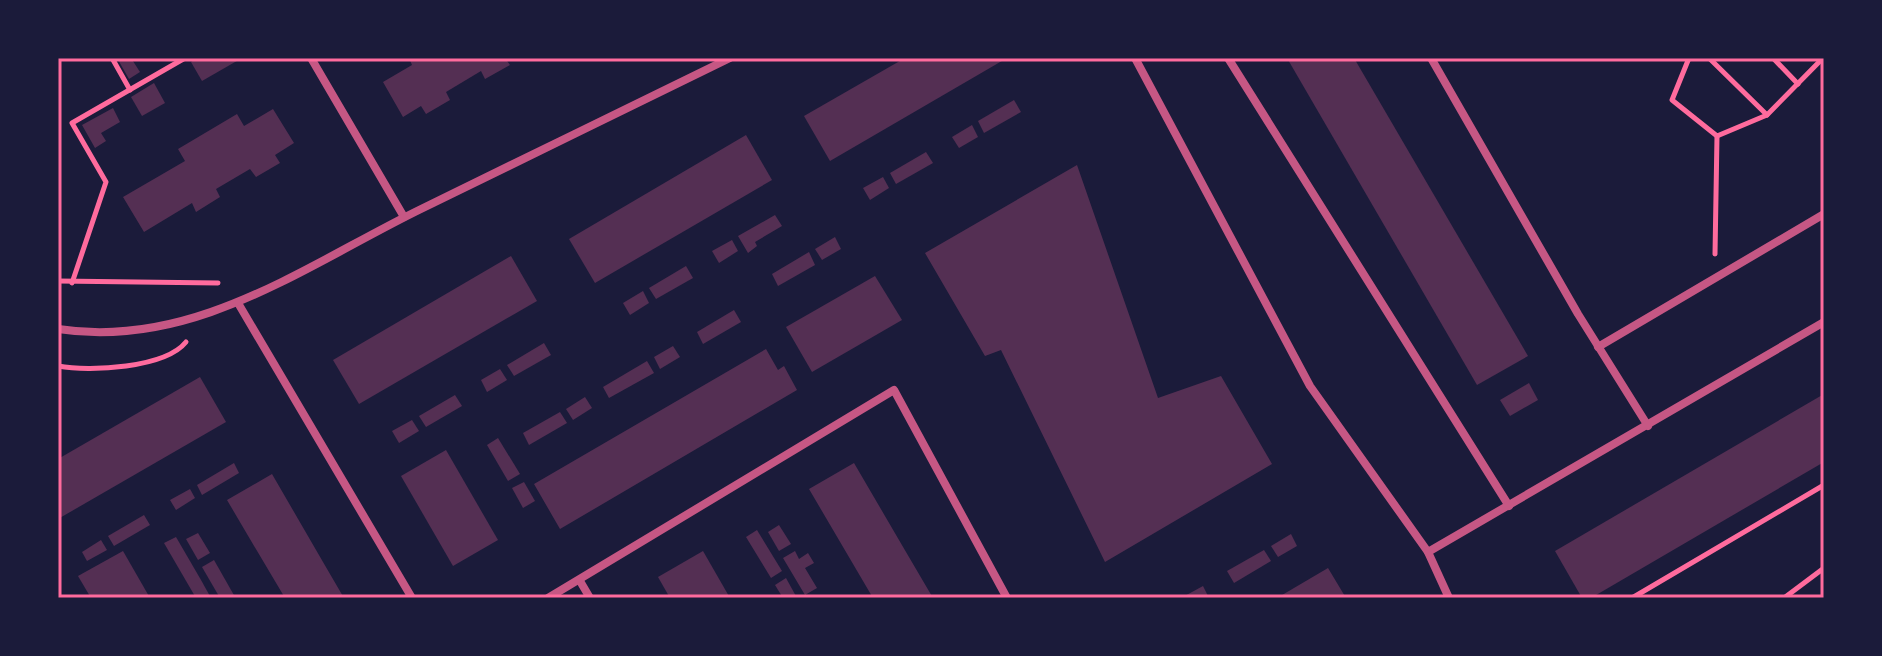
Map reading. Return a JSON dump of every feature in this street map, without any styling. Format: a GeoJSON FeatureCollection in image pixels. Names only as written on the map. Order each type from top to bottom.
{"type":"FeatureCollection","features":[{"type":"Feature","properties":{"kind":"street"},"geometry":{"type":"LineString","coordinates":[[311,58],[404,217]]}},
{"type":"Feature","properties":{"kind":"street"},"geometry":{"type":"LineString","coordinates":[[58,329],[114,332],[170,326],[238,303],[404,217],[730,58]]}},
{"type":"Feature","properties":{"kind":"street"},"geometry":{"type":"LineString","coordinates":[[1135,58],[1310,386],[1428,552],[1449,598]]}},
{"type":"Feature","properties":{"kind":"street"},"geometry":{"type":"LineString","coordinates":[[1228,58],[1509,506]]}},
{"type":"Feature","properties":{"kind":"street"},"geometry":{"type":"LineString","coordinates":[[1431,58],[1598,347],[1648,426]]}},
{"type":"Feature","properties":{"kind":"street"},"geometry":{"type":"LineString","coordinates":[[1598,347],[1715,275],[1824,214]]}},
{"type":"Feature","properties":{"kind":"street"},"geometry":{"type":"LineString","coordinates":[[238,303],[412,598]]}},
{"type":"Feature","properties":{"kind":"street"},"geometry":{"type":"LineString","coordinates":[[1428,552],[1824,322]]}},
{"type":"Feature","properties":{"kind":"street"},"geometry":{"type":"LineString","coordinates":[[548,598],[894,390],[1007,598]]}},
{"type":"Feature","properties":{"kind":"street"},"geometry":{"type":"LineString","coordinates":[[580,581],[590,598]]}},
{"type":"Feature","properties":{"kind":"path"},"geometry":{"type":"LineString","coordinates":[[112,58],[130,90]]}},
{"type":"Feature","properties":{"kind":"path"},"geometry":{"type":"LineString","coordinates":[[72,283],[106,182],[72,123],[185,58]]}},
{"type":"Feature","properties":{"kind":"path"},"geometry":{"type":"LineString","coordinates":[[1689,58],[1672,100],[1717,136]]}},
{"type":"Feature","properties":{"kind":"path"},"geometry":{"type":"LineString","coordinates":[[1709,58],[1767,115]]}},
{"type":"Feature","properties":{"kind":"path"},"geometry":{"type":"LineString","coordinates":[[1773,58],[1798,84]]}},
{"type":"Feature","properties":{"kind":"path"},"geometry":{"type":"LineString","coordinates":[[1717,136],[1767,115],[1823,58]]}},
{"type":"Feature","properties":{"kind":"path"},"geometry":{"type":"LineString","coordinates":[[1715,275],[1717,136]]}},
{"type":"Feature","properties":{"kind":"path"},"geometry":{"type":"LineString","coordinates":[[58,281],[219,283],[238,303]]}},
{"type":"Feature","properties":{"kind":"path"},"geometry":{"type":"LineString","coordinates":[[58,366],[114,367],[149,362],[180,350],[210,313]]}},
{"type":"Feature","properties":{"kind":"path"},"geometry":{"type":"LineString","coordinates":[[1632,598],[1824,485]]}},
{"type":"Feature","properties":{"kind":"path"},"geometry":{"type":"LineString","coordinates":[[1784,598],[1824,568]]}},
{"type":"Feature","properties":{"kind":"building"},"geometry":{"type":"Polygon","coordinates":[[[117,58],[131,58],[140,72],[129,79],[117,58]]]}},
{"type":"Feature","properties":{"kind":"building"},"geometry":{"type":"Polygon","coordinates":[[[197,58],[242,58],[202,81],[191,62],[197,58]]]}},
{"type":"Feature","properties":{"kind":"building"},"geometry":{"type":"Polygon","coordinates":[[[409,58],[505,58],[510,65],[485,79],[481,71],[446,92],[450,100],[426,114],[421,106],[403,117],[383,82],[412,65],[409,58]]]}},
{"type":"Feature","properties":{"kind":"building"},"geometry":{"type":"Polygon","coordinates":[[[905,58],[1007,58],[830,161],[804,116],[905,58]]]}},
{"type":"Feature","properties":{"kind":"building"},"geometry":{"type":"Polygon","coordinates":[[[1287,58],[1354,58],[1528,356],[1477,385],[1287,58]]]}},
{"type":"Feature","properties":{"kind":"building"},"geometry":{"type":"Polygon","coordinates":[[[154,83],[165,103],[142,116],[131,97],[154,83]]]}},
{"type":"Feature","properties":{"kind":"building"},"geometry":{"type":"Polygon","coordinates":[[[1014,100],[1021,112],[984,133],[978,121],[1014,100]]]}},
{"type":"Feature","properties":{"kind":"building"},"geometry":{"type":"Polygon","coordinates":[[[113,108],[120,122],[101,133],[106,141],[95,148],[82,125],[113,108]]]}},
{"type":"Feature","properties":{"kind":"building"},"geometry":{"type":"Polygon","coordinates":[[[273,109],[294,143],[275,155],[280,163],[256,177],[250,169],[216,189],[220,197],[196,212],[192,203],[144,232],[123,197],[185,161],[178,149],[237,114],[244,126],[273,109]]]}},
{"type":"Feature","properties":{"kind":"building"},"geometry":{"type":"Polygon","coordinates":[[[972,125],[978,137],[959,148],[952,137],[972,125]]]}},
{"type":"Feature","properties":{"kind":"building"},"geometry":{"type":"Polygon","coordinates":[[[746,135],[772,180],[595,283],[569,239],[746,135]]]}},
{"type":"Feature","properties":{"kind":"building"},"geometry":{"type":"Polygon","coordinates":[[[926,152],[933,163],[896,184],[890,173],[926,152]]]}},
{"type":"Feature","properties":{"kind":"building"},"geometry":{"type":"Polygon","coordinates":[[[1077,165],[1158,398],[1221,376],[1272,464],[1105,562],[1001,350],[985,356],[925,253],[1077,165]]]}},
{"type":"Feature","properties":{"kind":"building"},"geometry":{"type":"Polygon","coordinates":[[[883,177],[889,188],[870,200],[863,188],[883,177]]]}},
{"type":"Feature","properties":{"kind":"building"},"geometry":{"type":"Polygon","coordinates":[[[775,215],[782,226],[755,242],[757,246],[748,253],[738,236],[775,215]]]}},
{"type":"Feature","properties":{"kind":"building"},"geometry":{"type":"Polygon","coordinates":[[[835,237],[841,249],[822,260],[815,249],[835,237]]]}},
{"type":"Feature","properties":{"kind":"building"},"geometry":{"type":"Polygon","coordinates":[[[732,240],[738,251],[719,263],[712,251],[732,240]]]}},
{"type":"Feature","properties":{"kind":"building"},"geometry":{"type":"Polygon","coordinates":[[[809,252],[815,265],[778,286],[772,274],[809,252]]]}},
{"type":"Feature","properties":{"kind":"building"},"geometry":{"type":"Polygon","coordinates":[[[511,256],[537,301],[359,404],[333,360],[511,256]]]}},
{"type":"Feature","properties":{"kind":"building"},"geometry":{"type":"Polygon","coordinates":[[[686,266],[693,278],[656,299],[649,288],[686,266]]]}},
{"type":"Feature","properties":{"kind":"building"},"geometry":{"type":"Polygon","coordinates":[[[875,276],[902,320],[812,372],[786,327],[875,276]]]}},
{"type":"Feature","properties":{"kind":"building"},"geometry":{"type":"Polygon","coordinates":[[[643,291],[649,303],[630,315],[623,303],[643,291]]]}},
{"type":"Feature","properties":{"kind":"building"},"geometry":{"type":"Polygon","coordinates":[[[734,310],[741,322],[703,344],[697,332],[734,310]]]}},
{"type":"Feature","properties":{"kind":"building"},"geometry":{"type":"Polygon","coordinates":[[[544,343],[551,355],[514,376],[507,365],[544,343]]]}},
{"type":"Feature","properties":{"kind":"building"},"geometry":{"type":"Polygon","coordinates":[[[673,346],[680,357],[660,369],[654,357],[673,346]]]}},
{"type":"Feature","properties":{"kind":"building"},"geometry":{"type":"Polygon","coordinates":[[[766,349],[778,370],[784,366],[797,390],[560,529],[534,484],[766,349]]]}},
{"type":"Feature","properties":{"kind":"building"},"geometry":{"type":"Polygon","coordinates":[[[647,361],[654,373],[609,398],[603,387],[647,361]]]}},
{"type":"Feature","properties":{"kind":"building"},"geometry":{"type":"Polygon","coordinates":[[[500,369],[507,380],[487,392],[481,380],[500,369]]]}},
{"type":"Feature","properties":{"kind":"building"},"geometry":{"type":"Polygon","coordinates":[[[200,377],[226,422],[58,519],[58,459],[200,377]]]}},
{"type":"Feature","properties":{"kind":"building"},"geometry":{"type":"Polygon","coordinates":[[[1529,383],[1538,400],[1510,416],[1500,400],[1529,383]]]}},
{"type":"Feature","properties":{"kind":"building"},"geometry":{"type":"Polygon","coordinates":[[[1824,394],[1824,462],[1591,598],[1582,598],[1555,551],[1824,394]]]}},
{"type":"Feature","properties":{"kind":"building"},"geometry":{"type":"Polygon","coordinates":[[[455,395],[462,406],[426,427],[419,416],[455,395]]]}},
{"type":"Feature","properties":{"kind":"building"},"geometry":{"type":"Polygon","coordinates":[[[585,397],[592,408],[573,420],[566,409],[585,397]]]}},
{"type":"Feature","properties":{"kind":"building"},"geometry":{"type":"Polygon","coordinates":[[[560,412],[567,423],[529,445],[523,433],[560,412]]]}},
{"type":"Feature","properties":{"kind":"building"},"geometry":{"type":"Polygon","coordinates":[[[412,420],[419,431],[399,443],[392,431],[412,420]]]}},
{"type":"Feature","properties":{"kind":"building"},"geometry":{"type":"Polygon","coordinates":[[[498,438],[520,474],[508,481],[487,445],[498,438]]]}},
{"type":"Feature","properties":{"kind":"building"},"geometry":{"type":"Polygon","coordinates":[[[446,450],[498,540],[453,566],[401,476],[446,450]]]}},
{"type":"Feature","properties":{"kind":"building"},"geometry":{"type":"Polygon","coordinates":[[[234,463],[239,473],[202,495],[197,485],[234,463]]]}},
{"type":"Feature","properties":{"kind":"building"},"geometry":{"type":"Polygon","coordinates":[[[854,463],[933,598],[873,598],[809,489],[854,463]]]}},
{"type":"Feature","properties":{"kind":"building"},"geometry":{"type":"Polygon","coordinates":[[[272,474],[344,598],[285,598],[227,500],[272,474]]]}},
{"type":"Feature","properties":{"kind":"building"},"geometry":{"type":"Polygon","coordinates":[[[524,482],[535,501],[523,508],[512,488],[524,482]]]}},
{"type":"Feature","properties":{"kind":"building"},"geometry":{"type":"Polygon","coordinates":[[[190,489],[195,498],[176,510],[170,500],[190,489]]]}},
{"type":"Feature","properties":{"kind":"building"},"geometry":{"type":"Polygon","coordinates":[[[144,515],[150,525],[114,546],[108,536],[144,515]]]}},
{"type":"Feature","properties":{"kind":"building"},"geometry":{"type":"Polygon","coordinates":[[[779,525],[791,544],[779,551],[768,532],[779,525]]]}},
{"type":"Feature","properties":{"kind":"building"},"geometry":{"type":"Polygon","coordinates":[[[757,530],[782,571],[771,578],[746,537],[757,530]]]}},
{"type":"Feature","properties":{"kind":"building"},"geometry":{"type":"Polygon","coordinates":[[[198,533],[210,553],[198,560],[186,539],[198,533]]]}},
{"type":"Feature","properties":{"kind":"building"},"geometry":{"type":"Polygon","coordinates":[[[1291,534],[1297,546],[1278,557],[1271,546],[1291,534]]]}},
{"type":"Feature","properties":{"kind":"building"},"geometry":{"type":"Polygon","coordinates":[[[176,537],[211,598],[196,598],[164,543],[176,537]]]}},
{"type":"Feature","properties":{"kind":"building"},"geometry":{"type":"Polygon","coordinates":[[[101,540],[107,550],[87,561],[82,552],[101,540]]]}},
{"type":"Feature","properties":{"kind":"building"},"geometry":{"type":"Polygon","coordinates":[[[1264,550],[1271,561],[1234,583],[1227,571],[1264,550]]]}},
{"type":"Feature","properties":{"kind":"building"},"geometry":{"type":"Polygon","coordinates":[[[123,551],[150,598],[91,598],[78,576],[123,551]]]}},
{"type":"Feature","properties":{"kind":"building"},"geometry":{"type":"Polygon","coordinates":[[[703,551],[730,598],[670,598],[658,577],[703,551]]]}},
{"type":"Feature","properties":{"kind":"building"},"geometry":{"type":"Polygon","coordinates":[[[795,551],[799,559],[808,553],[814,563],[805,568],[817,588],[805,595],[783,558],[795,551]]]}},
{"type":"Feature","properties":{"kind":"building"},"geometry":{"type":"Polygon","coordinates":[[[214,560],[235,597],[220,598],[202,567],[214,560]]]}},
{"type":"Feature","properties":{"kind":"building"},"geometry":{"type":"Polygon","coordinates":[[[1328,568],[1346,598],[1277,598],[1328,568]]]}},
{"type":"Feature","properties":{"kind":"building"},"geometry":{"type":"Polygon","coordinates":[[[786,578],[797,598],[783,598],[775,585],[786,578]]]}},
{"type":"Feature","properties":{"kind":"building"},"geometry":{"type":"Polygon","coordinates":[[[1203,586],[1209,598],[1181,598],[1203,586]]]}}]}
